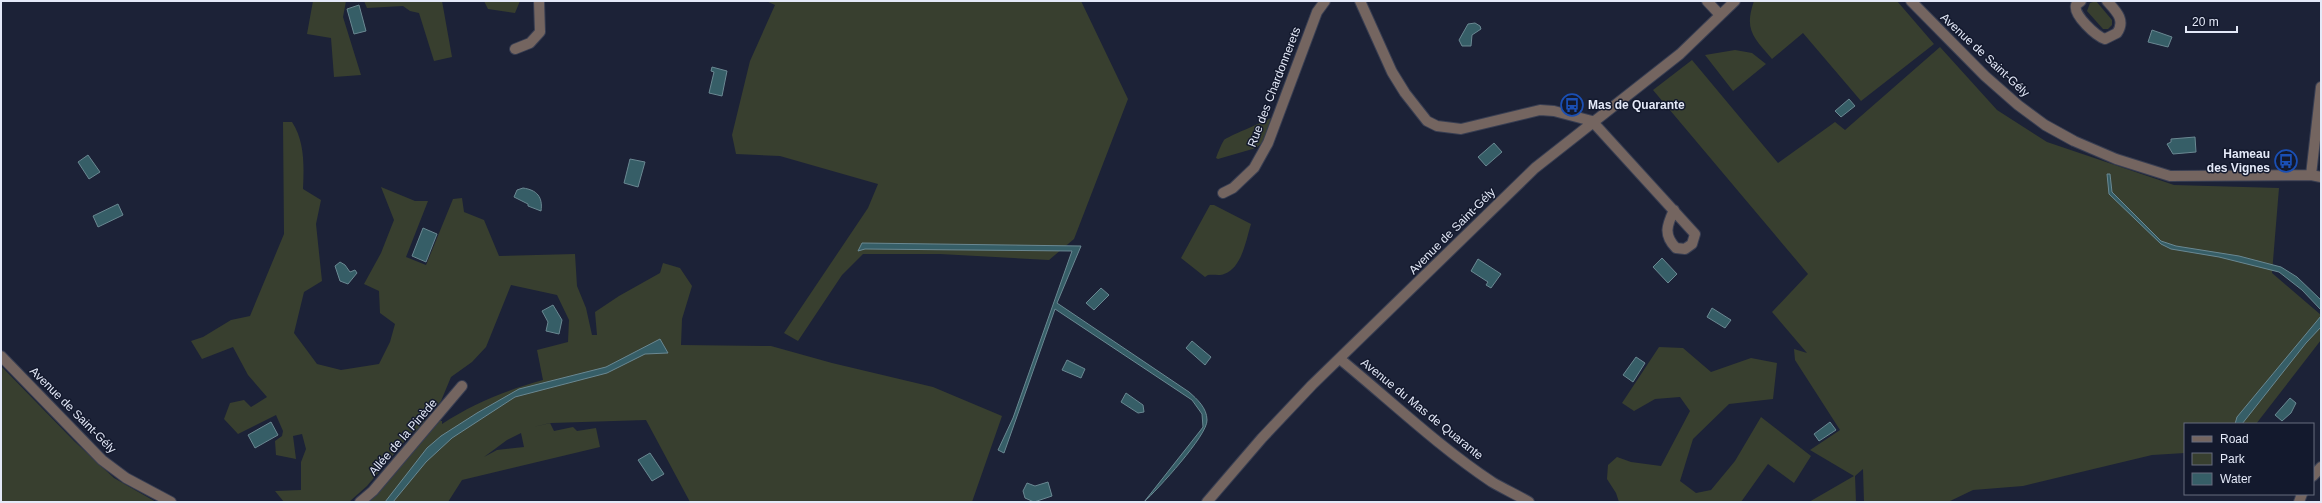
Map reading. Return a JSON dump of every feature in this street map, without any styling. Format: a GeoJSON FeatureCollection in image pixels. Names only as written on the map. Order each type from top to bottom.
{"type":"FeatureCollection","features":[{"type":"Feature","properties":{"kind":"street"},"geometry":{"type":"LineString","coordinates":[[515,49],[530,43],[540,32],[539,1]]}},
{"type":"Feature","properties":{"kind":"street","name":"Rue des Chardonnerets"},"geometry":{"type":"LineString","coordinates":[[1223,193],[1233,188],[1254,168],[1268,143],[1317,12],[1325,1]]}},
{"type":"Feature","properties":{"kind":"street"},"geometry":{"type":"LineString","coordinates":[[1360,1],[1392,72],[1420,112],[1437,126],[1449,129],[1474,127],[1540,110],[1554,111],[1592,121],[1674,210]]}},
{"type":"Feature","properties":{"kind":"street"},"geometry":{"type":"LineString","coordinates":[[1707,1],[1720,15]]}},
{"type":"Feature","properties":{"kind":"street","name":"Avenue de Saint-Gély"},"geometry":{"type":"LineString","coordinates":[[1207,502],[1262,438],[1340,359],[1535,168],[1592,121],[1680,54],[1735,1]]}},
{"type":"Feature","properties":{"kind":"street","name":"Avenue de Saint-Gély"},"geometry":{"type":"LineString","coordinates":[[1911,1],[1985,76],[2036,119],[2068,139],[2116,159],[2170,176],[2316,176]]}},
{"type":"Feature","properties":{"kind":"street"},"geometry":{"type":"LineString","coordinates":[[2081,1],[2076,5],[2076,11],[2096,35],[2105,39],[2117,33],[2121,24],[2121,19],[2107,1]]}},
{"type":"Feature","properties":{"kind":"street"},"geometry":{"type":"LineString","coordinates":[[2316,176],[2321,87]]}},
{"type":"Feature","properties":{"kind":"street","name":"Avenue de Saint-Gély"},"geometry":{"type":"LineString","coordinates":[[1,356],[102,460],[126,478],[171,502]]}},
{"type":"Feature","properties":{"kind":"street","name":"Avenue du Mas de Quarante"},"geometry":{"type":"LineString","coordinates":[[1340,359],[1414,422],[1475,469],[1493,482],[1530,502]]}},
{"type":"Feature","properties":{"kind":"street","name":"Allée de la Pinède"},"geometry":{"type":"LineString","coordinates":[[360,502],[373,491],[462,386]]}},
{"type":"Feature","properties":{"kind":"street"},"geometry":{"type":"LineString","coordinates":[[2314,475],[2321,467]]}},
{"type":"Feature","properties":{"kind":"green space"},"geometry":{"type":"Polygon","coordinates":[[[313,1],[346,1],[343,17],[361,75],[334,77],[331,38],[307,34],[313,1]]]}},
{"type":"Feature","properties":{"kind":"green space"},"geometry":{"type":"Polygon","coordinates":[[[364,1],[442,1],[452,57],[434,61],[419,13],[410,11],[403,6],[367,8],[364,1]]]}},
{"type":"Feature","properties":{"kind":"green space"},"geometry":{"type":"Polygon","coordinates":[[[484,1],[520,1],[515,13],[488,9],[484,1]]]}},
{"type":"Feature","properties":{"kind":"green space"},"geometry":{"type":"Polygon","coordinates":[[[766,1],[1081,1],[1128,99],[1074,239],[1049,260],[940,254],[863,254],[842,275],[798,341],[784,333],[868,208],[878,184],[780,156],[736,154],[732,135],[750,61],[775,5],[766,1]]]}},
{"type":"Feature","properties":{"kind":"green space"},"geometry":{"type":"Polygon","coordinates":[[[1754,1],[1897,1],[1934,44],[1861,101],[1803,33],[1772,59],[1755,39],[1752,33],[1750,19],[1754,1]]]}},
{"type":"Feature","properties":{"kind":"green space"},"geometry":{"type":"Polygon","coordinates":[[[2096,1],[2112,20],[2112,25],[2108,29],[2103,29],[2087,11],[2090,3],[2096,1]]]}},
{"type":"Feature","properties":{"kind":"green space"},"geometry":{"type":"Polygon","coordinates":[[[1940,47],[1997,110],[2047,142],[2174,185],[2279,188],[2272,273],[2321,315],[2321,340],[2257,423],[2184,423],[2184,453],[2152,455],[2023,486],[1973,490],[1948,502],[1864,502],[1863,469],[1855,476],[1856,502],[1809,502],[1854,476],[1810,450],[1840,430],[1795,360],[1794,349],[1807,353],[1772,312],[1808,274],[1653,90],[1692,60],[1778,163],[1835,122],[1845,130],[1940,47]]]}},
{"type":"Feature","properties":{"kind":"green space"},"geometry":{"type":"Polygon","coordinates":[[[1735,50],[1752,53],[1766,64],[1733,91],[1705,55],[1735,50]]]}},
{"type":"Feature","properties":{"kind":"green space"},"geometry":{"type":"Polygon","coordinates":[[[1271,118],[1263,142],[1256,148],[1218,159],[1216,158],[1224,140],[1271,118]]]}},
{"type":"Feature","properties":{"kind":"green space"},"geometry":{"type":"Polygon","coordinates":[[[283,122],[292,122],[299,138],[303,154],[303,189],[321,200],[316,224],[322,281],[304,292],[294,333],[317,364],[341,370],[379,364],[390,342],[395,324],[380,313],[379,291],[364,284],[381,253],[394,220],[381,187],[415,201],[428,201],[406,257],[426,265],[453,199],[462,198],[464,212],[484,220],[499,256],[575,254],[577,286],[586,308],[592,335],[597,335],[595,312],[619,296],[660,273],[663,263],[680,268],[692,286],[682,319],[681,345],[771,346],[832,363],[933,387],[1002,416],[972,502],[690,502],[646,420],[550,423],[554,431],[573,427],[577,431],[596,428],[600,447],[462,480],[448,502],[368,502],[413,452],[415,429],[367,486],[349,502],[284,502],[275,491],[301,490],[301,462],[306,449],[302,434],[293,436],[296,459],[276,455],[275,441],[282,436],[283,431],[276,415],[238,434],[224,419],[230,403],[244,400],[251,407],[267,397],[248,375],[233,347],[202,359],[191,341],[203,337],[231,320],[250,316],[284,234],[283,122]],[[511,285],[486,347],[472,362],[451,377],[441,401],[424,419],[442,421],[442,424],[454,416],[491,398],[543,380],[537,350],[568,342],[569,320],[557,295],[511,285]],[[521,433],[507,440],[484,457],[497,450],[524,447],[521,433]]]}},
{"type":"Feature","properties":{"kind":"green space"},"geometry":{"type":"Polygon","coordinates":[[[1210,205],[1214,205],[1251,224],[1242,253],[1235,266],[1224,274],[1208,275],[1205,277],[1181,258],[1210,205]]]}},
{"type":"Feature","properties":{"kind":"green space"},"geometry":{"type":"Polygon","coordinates":[[[1659,347],[1683,348],[1711,372],[1751,358],[1777,363],[1773,399],[1729,404],[1693,439],[1680,481],[1696,493],[1711,490],[1735,461],[1761,417],[1811,456],[1794,483],[1768,464],[1741,502],[1619,502],[1616,493],[1607,479],[1608,465],[1617,457],[1631,462],[1661,466],[1690,411],[1680,397],[1655,399],[1634,411],[1622,403],[1659,347]]]}},
{"type":"Feature","properties":{"kind":"green space"},"geometry":{"type":"Polygon","coordinates":[[[1,366],[74,441],[114,478],[156,502],[1,502],[1,366]]]}},
{"type":"Feature","properties":{"kind":"water"},"geometry":{"type":"Polygon","coordinates":[[[359,5],[366,31],[354,34],[347,9],[359,5]]]}},
{"type":"Feature","properties":{"kind":"water"},"geometry":{"type":"Polygon","coordinates":[[[1475,23],[1480,26],[1481,29],[1472,35],[1471,46],[1462,46],[1459,40],[1468,24],[1475,23]]]}},
{"type":"Feature","properties":{"kind":"water"},"geometry":{"type":"Polygon","coordinates":[[[2152,30],[2172,37],[2168,47],[2148,42],[2152,30]]]}},
{"type":"Feature","properties":{"kind":"water"},"geometry":{"type":"Polygon","coordinates":[[[712,67],[727,71],[722,96],[709,93],[714,72],[711,71],[712,67]]]}},
{"type":"Feature","properties":{"kind":"water"},"geometry":{"type":"Polygon","coordinates":[[[1849,99],[1855,106],[1841,117],[1835,111],[1849,99]]]}},
{"type":"Feature","properties":{"kind":"water"},"geometry":{"type":"Polygon","coordinates":[[[2195,137],[2196,152],[2173,154],[2167,144],[2171,142],[2171,139],[2195,137]]]}},
{"type":"Feature","properties":{"kind":"water"},"geometry":{"type":"Polygon","coordinates":[[[1494,143],[1502,152],[1486,166],[1478,157],[1494,143]]]}},
{"type":"Feature","properties":{"kind":"water"},"geometry":{"type":"Polygon","coordinates":[[[88,155],[100,172],[89,179],[78,162],[88,155]]]}},
{"type":"Feature","properties":{"kind":"water"},"geometry":{"type":"Polygon","coordinates":[[[630,159],[645,162],[638,187],[624,183],[630,159]]]}},
{"type":"Feature","properties":{"kind":"water"},"geometry":{"type":"Polygon","coordinates":[[[2107,174],[2110,174],[2112,192],[2161,241],[2176,246],[2239,256],[2281,267],[2297,277],[2321,300],[2321,310],[2302,290],[2279,272],[2219,257],[2171,249],[2161,244],[2109,194],[2107,174]]]}},
{"type":"Feature","properties":{"kind":"water"},"geometry":{"type":"Polygon","coordinates":[[[523,188],[532,190],[538,195],[541,202],[541,211],[528,206],[528,204],[514,197],[517,190],[523,188]]]}},
{"type":"Feature","properties":{"kind":"water"},"geometry":{"type":"Polygon","coordinates":[[[118,204],[123,215],[98,227],[93,216],[118,204]]]}},
{"type":"Feature","properties":{"kind":"water"},"geometry":{"type":"Polygon","coordinates":[[[423,228],[437,234],[426,262],[412,256],[423,228]]]}},
{"type":"Feature","properties":{"kind":"water"},"geometry":{"type":"Polygon","coordinates":[[[862,243],[1081,246],[1057,303],[1189,392],[1198,401],[1207,416],[1205,427],[1181,462],[1144,502],[1203,427],[1202,414],[1192,400],[1055,309],[1004,453],[998,450],[1013,418],[1072,251],[865,249],[858,251],[862,243]]]}},
{"type":"Feature","properties":{"kind":"water"},"geometry":{"type":"Polygon","coordinates":[[[1662,258],[1677,274],[1668,283],[1653,267],[1662,258]]]}},
{"type":"Feature","properties":{"kind":"water"},"geometry":{"type":"Polygon","coordinates":[[[1478,259],[1501,274],[1491,288],[1486,285],[1488,282],[1471,271],[1478,259]]]}},
{"type":"Feature","properties":{"kind":"water"},"geometry":{"type":"Polygon","coordinates":[[[340,262],[345,265],[350,272],[355,270],[357,273],[348,284],[340,281],[335,266],[340,262]]]}},
{"type":"Feature","properties":{"kind":"water"},"geometry":{"type":"Polygon","coordinates":[[[1101,288],[1109,295],[1094,310],[1086,303],[1101,288]]]}},
{"type":"Feature","properties":{"kind":"water"},"geometry":{"type":"Polygon","coordinates":[[[553,305],[562,320],[559,334],[546,331],[548,322],[542,311],[553,305]]]}},
{"type":"Feature","properties":{"kind":"water"},"geometry":{"type":"Polygon","coordinates":[[[1712,308],[1731,320],[1725,328],[1707,317],[1712,308]]]}},
{"type":"Feature","properties":{"kind":"water"},"geometry":{"type":"Polygon","coordinates":[[[2321,316],[2321,327],[2306,343],[2243,423],[2235,423],[2237,417],[2321,316]]]}},
{"type":"Feature","properties":{"kind":"water"},"geometry":{"type":"Polygon","coordinates":[[[660,339],[668,353],[645,354],[607,373],[515,397],[452,438],[426,462],[393,502],[385,502],[427,448],[441,436],[477,413],[519,389],[606,367],[660,339]]]}},
{"type":"Feature","properties":{"kind":"water"},"geometry":{"type":"Polygon","coordinates":[[[1192,341],[1211,357],[1205,365],[1186,348],[1192,341]]]}},
{"type":"Feature","properties":{"kind":"water"},"geometry":{"type":"Polygon","coordinates":[[[1636,357],[1645,363],[1633,382],[1623,375],[1636,357]]]}},
{"type":"Feature","properties":{"kind":"water"},"geometry":{"type":"Polygon","coordinates":[[[1067,360],[1085,369],[1081,378],[1062,370],[1067,360]]]}},
{"type":"Feature","properties":{"kind":"water"},"geometry":{"type":"Polygon","coordinates":[[[1126,393],[1143,405],[1144,412],[1138,413],[1121,402],[1126,393]]]}},
{"type":"Feature","properties":{"kind":"water"},"geometry":{"type":"Polygon","coordinates":[[[2290,398],[2296,403],[2291,413],[2282,421],[2275,415],[2290,398]]]}},
{"type":"Feature","properties":{"kind":"water"},"geometry":{"type":"Polygon","coordinates":[[[271,422],[278,435],[255,448],[248,435],[271,422]]]}},
{"type":"Feature","properties":{"kind":"water"},"geometry":{"type":"Polygon","coordinates":[[[1830,422],[1836,430],[1819,441],[1814,434],[1830,422]]]}},
{"type":"Feature","properties":{"kind":"water"},"geometry":{"type":"Polygon","coordinates":[[[650,453],[664,474],[652,481],[638,460],[650,453]]]}},
{"type":"Feature","properties":{"kind":"water"},"geometry":{"type":"Polygon","coordinates":[[[1048,482],[1052,496],[1034,502],[1025,498],[1023,491],[1027,483],[1035,486],[1048,482]]]}},
{"type":"Feature","properties":{"kind":"place","name":"Mas de Quarante"},"geometry":{"type":"Point","coordinates":[1572,105]}},
{"type":"Feature","properties":{"kind":"place","name":"Hameau des Vignes"},"geometry":{"type":"Point","coordinates":[2286,161]}}]}
